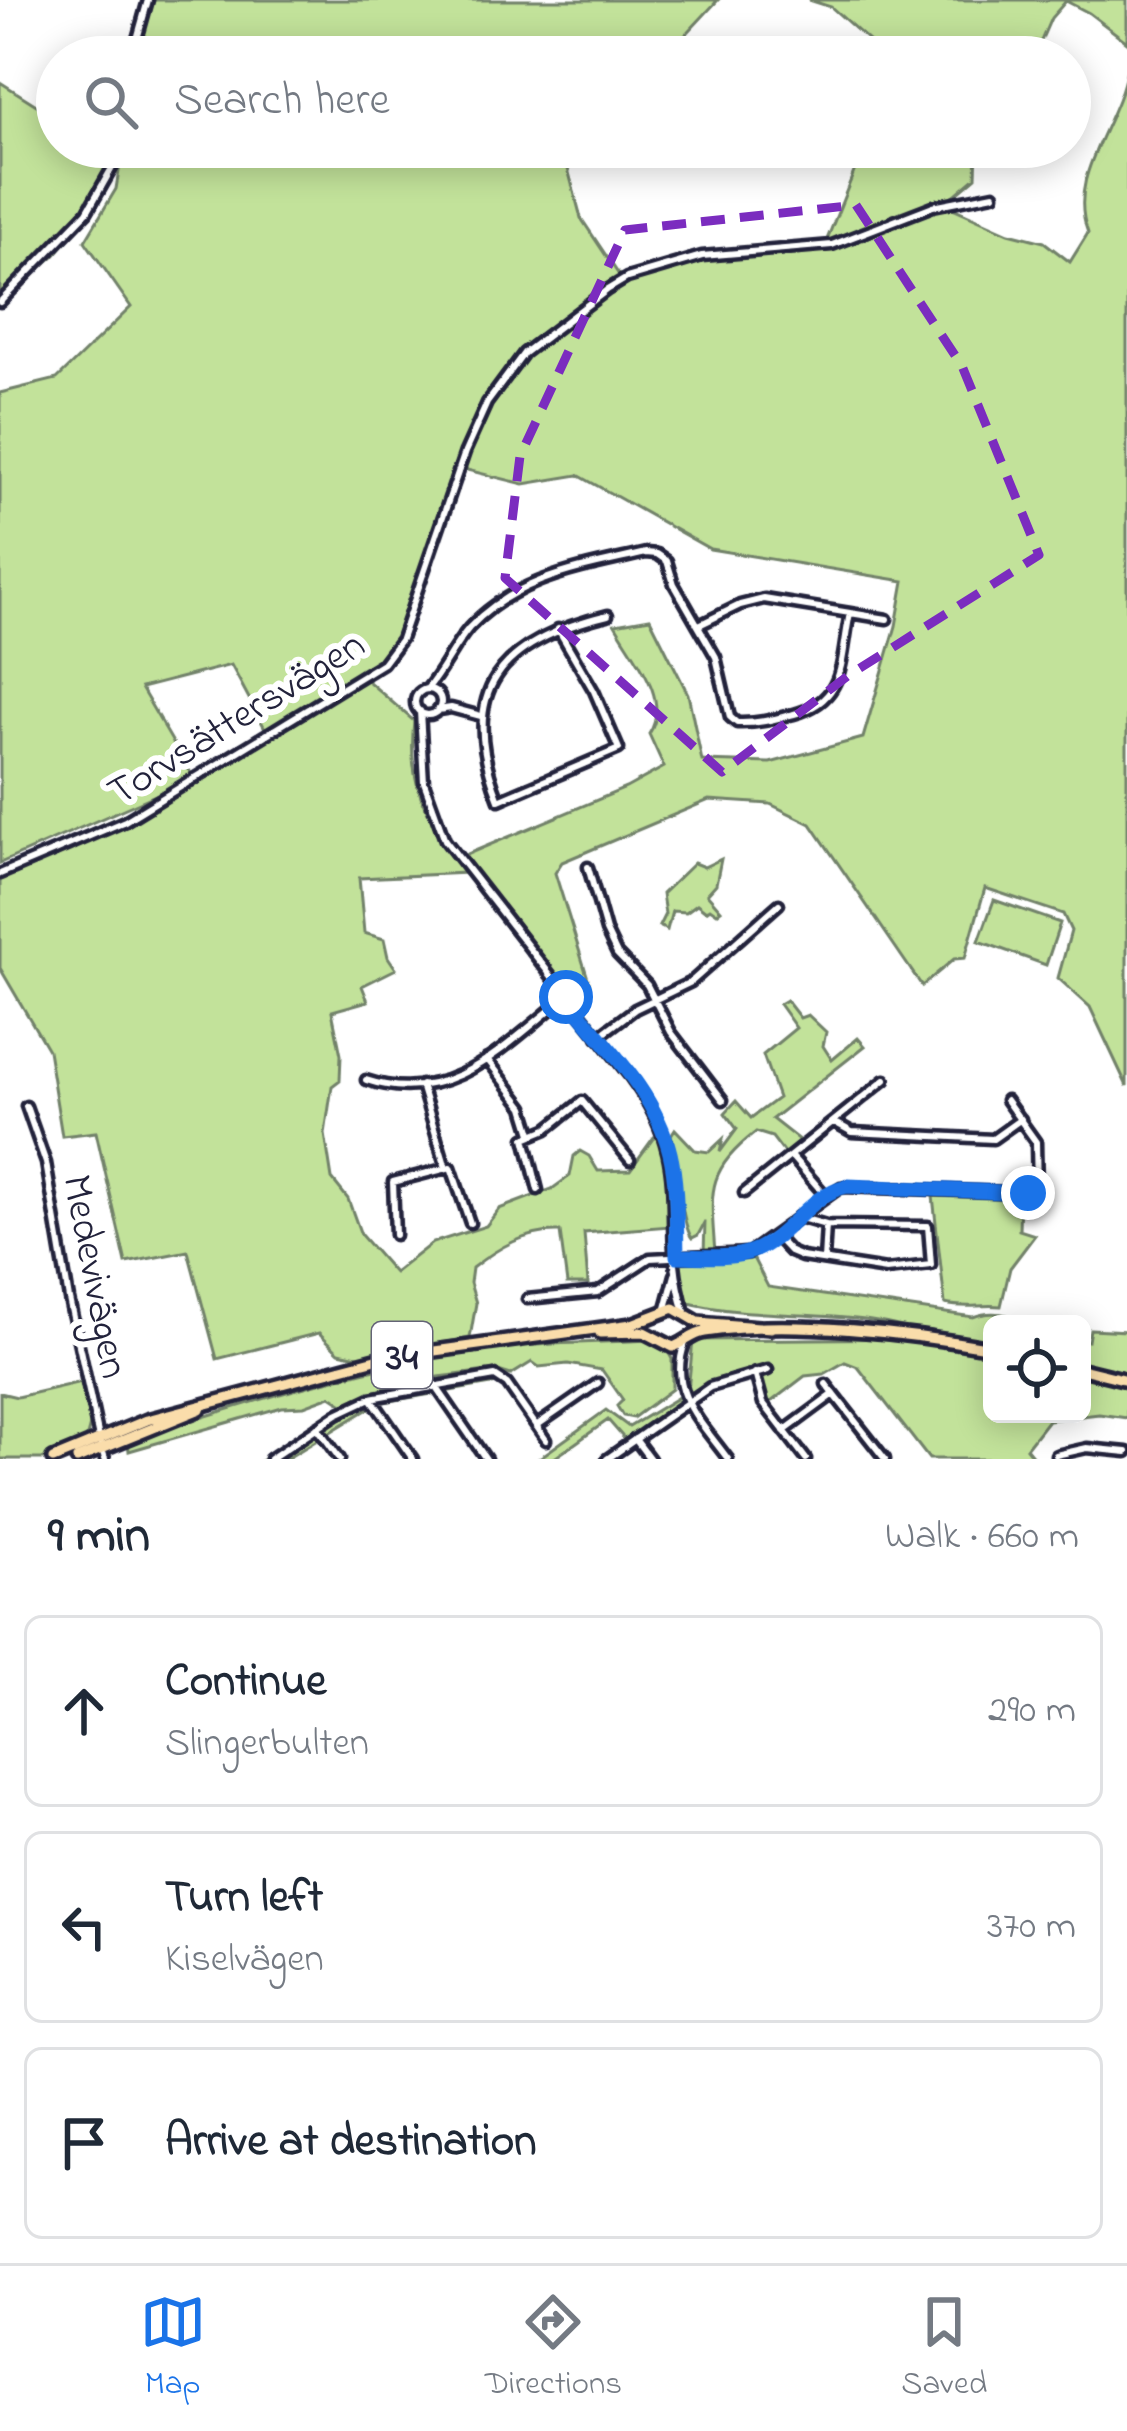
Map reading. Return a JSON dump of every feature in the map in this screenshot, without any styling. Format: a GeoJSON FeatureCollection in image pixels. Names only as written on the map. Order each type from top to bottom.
{"type":"FeatureCollection","features":[{"type":"Feature","properties":{"kind":"main road","name":"34"},"geometry":{"type":"LineString","coordinates":[[77,1459],[147,1420],[376,1359],[586,1331],[661,1313],[687,1315],[704,1323],[911,1336],[983,1347]]}},
{"type":"Feature","properties":{"kind":"main road"},"geometry":{"type":"LineString","coordinates":[[661,1313],[655,1336],[668,1346]]}},
{"type":"Feature","properties":{"kind":"main road"},"geometry":{"type":"LineString","coordinates":[[687,1315],[687,1340]]}},
{"type":"Feature","properties":{"kind":"main road","name":"34"},"geometry":{"type":"LineString","coordinates":[[668,1346],[707,1331],[772,1328]]}},
{"type":"Feature","properties":{"kind":"main road","name":"34"},"geometry":{"type":"LineString","coordinates":[[586,1331],[655,1336]]}},
{"type":"Feature","properties":{"kind":"main road"},"geometry":{"type":"LineString","coordinates":[[1091,1371],[1127,1380]]}},
{"type":"Feature","properties":{"kind":"main road","name":"34"},"geometry":{"type":"LineString","coordinates":[[53,1459],[102,1449]]}},
{"type":"Feature","properties":{"kind":"street"},"geometry":{"type":"LineString","coordinates":[[138,36],[148,0]]}},
{"type":"Feature","properties":{"kind":"street"},"geometry":{"type":"LineString","coordinates":[[0,302],[87,212],[112,168]]}},
{"type":"Feature","properties":{"kind":"street","name":"Torvsättersvägen"},"geometry":{"type":"LineString","coordinates":[[0,874],[125,821],[390,657],[409,620],[465,452],[487,404],[524,353],[613,285],[702,256],[832,245],[933,206],[994,194]]}},
{"type":"Feature","properties":{"kind":"street"},"geometry":{"type":"LineString","coordinates":[[687,1315],[677,1261],[674,1178],[664,1133],[642,1093],[445,840],[427,794],[416,698],[439,674],[467,631],[510,594],[551,576],[639,555],[664,558],[719,667],[730,717],[737,723],[812,709],[827,699],[835,685],[850,613]]}},
{"type":"Feature","properties":{"kind":"street"},"geometry":{"type":"LineString","coordinates":[[699,626],[740,605],[764,599],[887,620]]}},
{"type":"Feature","properties":{"kind":"street"},"geometry":{"type":"LineString","coordinates":[[557,629],[594,692],[619,749],[499,800],[482,755],[482,716],[492,686],[512,658],[557,629],[608,615]]}},
{"type":"Feature","properties":{"kind":"street"},"geometry":{"type":"LineString","coordinates":[[422,735],[439,695],[439,674]]}},
{"type":"Feature","properties":{"kind":"street"},"geometry":{"type":"LineString","coordinates":[[427,689],[451,708]]}},
{"type":"Feature","properties":{"kind":"street"},"geometry":{"type":"LineString","coordinates":[[420,711],[451,708],[482,716]]}},
{"type":"Feature","properties":{"kind":"street"},"geometry":{"type":"LineString","coordinates":[[588,867],[611,945],[646,985],[671,1032],[723,1100]]}},
{"type":"Feature","properties":{"kind":"street"},"geometry":{"type":"LineString","coordinates":[[598,1037],[626,1015],[676,991],[709,968],[778,904]]}},
{"type":"Feature","properties":{"kind":"street"},"geometry":{"type":"LineString","coordinates":[[366,1080],[421,1085],[457,1079],[566,997]]}},
{"type":"Feature","properties":{"kind":"street"},"geometry":{"type":"LineString","coordinates":[[488,1059],[524,1107],[532,1133]]}},
{"type":"Feature","properties":{"kind":"street"},"geometry":{"type":"LineString","coordinates":[[744,1193],[885,1080]]}},
{"type":"Feature","properties":{"kind":"street"},"geometry":{"type":"LineString","coordinates":[[421,1085],[446,1168]]}},
{"type":"Feature","properties":{"kind":"street"},"geometry":{"type":"LineString","coordinates":[[527,1299],[598,1292],[645,1260],[749,1253],[824,1196],[851,1186],[1037,1193],[1037,1146],[1006,1100]]}},
{"type":"Feature","properties":{"kind":"street"},"geometry":{"type":"LineString","coordinates":[[538,1190],[524,1144],[532,1133],[547,1129],[582,1101],[630,1160]]}},
{"type":"Feature","properties":{"kind":"street","name":"Medevivägen"},"geometry":{"type":"LineString","coordinates":[[26,1106],[44,1152],[68,1298],[102,1449]]}},
{"type":"Feature","properties":{"kind":"street"},"geometry":{"type":"LineString","coordinates":[[834,1122],[852,1132],[993,1139],[1021,1119]]}},
{"type":"Feature","properties":{"kind":"street"},"geometry":{"type":"LineString","coordinates":[[791,1156],[824,1196]]}},
{"type":"Feature","properties":{"kind":"street"},"geometry":{"type":"LineString","coordinates":[[395,1235],[393,1182],[446,1168],[454,1169],[470,1223]]}},
{"type":"Feature","properties":{"kind":"street"},"geometry":{"type":"LineString","coordinates":[[775,1236],[795,1255],[886,1270],[931,1265],[928,1226],[826,1225],[798,1217]]}},
{"type":"Feature","properties":{"kind":"street"},"geometry":{"type":"LineString","coordinates":[[824,1260],[826,1225]]}},
{"type":"Feature","properties":{"kind":"street"},"geometry":{"type":"LineString","coordinates":[[661,1313],[672,1297],[677,1261]]}},
{"type":"Feature","properties":{"kind":"street"},"geometry":{"type":"LineString","coordinates":[[687,1340],[679,1367],[681,1392],[728,1459]]}},
{"type":"Feature","properties":{"kind":"street"},"geometry":{"type":"LineString","coordinates":[[668,1346],[679,1367]]}},
{"type":"Feature","properties":{"kind":"street"},"geometry":{"type":"LineString","coordinates":[[607,1459],[720,1382],[768,1370]]}},
{"type":"Feature","properties":{"kind":"street"},"geometry":{"type":"LineString","coordinates":[[754,1373],[763,1403],[806,1459]]}},
{"type":"Feature","properties":{"kind":"street"},"geometry":{"type":"LineString","coordinates":[[270,1459],[371,1398],[499,1376],[546,1440]]}},
{"type":"Feature","properties":{"kind":"street"},"geometry":{"type":"LineString","coordinates":[[536,1426],[598,1383]]}},
{"type":"Feature","properties":{"kind":"street"},"geometry":{"type":"LineString","coordinates":[[826,1384],[885,1459]]}},
{"type":"Feature","properties":{"kind":"street"},"geometry":{"type":"LineString","coordinates":[[435,1385],[486,1459]]}},
{"type":"Feature","properties":{"kind":"street"},"geometry":{"type":"LineString","coordinates":[[784,1431],[834,1394]]}},
{"type":"Feature","properties":{"kind":"street"},"geometry":{"type":"LineString","coordinates":[[371,1398],[413,1459]]}},
{"type":"Feature","properties":{"kind":"street"},"geometry":{"type":"LineString","coordinates":[[317,1427],[340,1459]]}},
{"type":"Feature","properties":{"kind":"street"},"geometry":{"type":"LineString","coordinates":[[635,1439],[650,1459]]}},
{"type":"Feature","properties":{"kind":"street"},"geometry":{"type":"LineString","coordinates":[[1056,1455],[1087,1448],[1127,1452]]}},
{"type":"Feature","properties":{"kind":"highlighted area"},"geometry":{"type":"Polygon","coordinates":[[[856,205],[962,366],[1039,555],[849,675],[722,772],[505,578],[520,456],[625,230],[856,205]]]}},
{"type":"Feature","properties":{"kind":"green space"},"geometry":{"type":"Polygon","coordinates":[[[151,0],[718,0],[685,36],[143,36],[151,0]]]}},
{"type":"Feature","properties":{"kind":"green space"},"geometry":{"type":"Polygon","coordinates":[[[809,0],[1127,0],[1127,42],[1066,1],[1043,36],[863,36],[831,7],[809,0]]]}},
{"type":"Feature","properties":{"kind":"green space"},"geometry":{"type":"Polygon","coordinates":[[[1127,68],[1127,1086],[1090,1007],[1058,978],[1071,931],[1063,914],[985,888],[965,958],[954,959],[922,986],[811,824],[770,804],[709,800],[562,862],[555,873],[590,985],[570,994],[463,856],[626,788],[664,767],[649,734],[655,721],[653,692],[615,624],[650,618],[688,694],[702,761],[770,763],[863,738],[896,626],[904,581],[710,549],[578,475],[524,484],[459,468],[412,619],[392,655],[362,676],[414,721],[417,785],[466,873],[359,878],[364,933],[384,939],[396,969],[362,986],[368,1001],[332,1011],[341,1055],[340,1080],[332,1086],[325,1134],[332,1179],[348,1199],[361,1235],[394,1273],[432,1243],[486,1226],[499,1209],[552,1189],[570,1176],[574,1156],[580,1151],[598,1171],[630,1170],[654,1137],[662,1137],[671,1226],[584,1233],[588,1284],[567,1284],[560,1232],[524,1237],[503,1247],[472,1268],[470,1283],[476,1303],[470,1338],[362,1357],[339,1352],[319,1333],[217,1359],[188,1251],[126,1263],[96,1132],[62,1136],[48,1050],[0,968],[0,870],[167,795],[185,782],[0,863],[0,393],[57,379],[131,307],[85,241],[116,189],[120,168],[570,168],[581,218],[619,275],[824,247],[856,168],[976,168],[976,177],[944,204],[1009,233],[1044,242],[1070,262],[1088,233],[1083,212],[1091,163],[1127,68]],[[231,665],[141,688],[193,777],[267,732],[231,665]]]}},
{"type":"Feature","properties":{"kind":"green space"},"geometry":{"type":"Polygon","coordinates":[[[0,82],[36,105],[36,168],[116,168],[96,208],[53,257],[0,302],[0,82]]]}},
{"type":"Feature","properties":{"kind":"green space"},"geometry":{"type":"Polygon","coordinates":[[[721,859],[716,884],[707,894],[721,910],[706,911],[697,904],[686,912],[672,911],[667,930],[659,926],[665,914],[662,894],[694,863],[704,867],[721,859]]]}},
{"type":"Feature","properties":{"kind":"green space"},"geometry":{"type":"Polygon","coordinates":[[[994,900],[1060,923],[1046,965],[979,941],[994,900]]]}},
{"type":"Feature","properties":{"kind":"green space"},"geometry":{"type":"Polygon","coordinates":[[[786,1000],[800,1018],[808,1015],[826,1032],[823,1046],[832,1060],[858,1038],[865,1046],[772,1119],[804,1144],[788,1158],[772,1137],[756,1132],[727,1160],[714,1185],[715,1254],[750,1252],[768,1287],[973,1317],[981,1314],[997,1313],[1007,1315],[983,1315],[983,1423],[1046,1423],[1026,1448],[1035,1459],[929,1459],[858,1367],[845,1362],[824,1374],[805,1376],[767,1405],[756,1374],[706,1388],[687,1400],[693,1340],[935,1338],[875,1321],[747,1312],[685,1302],[677,1256],[704,1254],[705,1222],[692,1238],[671,1135],[675,1129],[695,1150],[709,1152],[723,1139],[720,1152],[737,1129],[725,1113],[736,1101],[751,1118],[778,1098],[763,1055],[796,1028],[779,1004],[786,1000]]]}},
{"type":"Feature","properties":{"kind":"green space"},"geometry":{"type":"Polygon","coordinates":[[[933,1196],[1020,1199],[1019,1230],[1035,1235],[1010,1268],[1001,1306],[945,1304],[933,1196]]]}},
{"type":"Feature","properties":{"kind":"green space"},"geometry":{"type":"Polygon","coordinates":[[[1091,1329],[1127,1331],[1127,1373],[1091,1366],[1091,1329]]]}},
{"type":"Feature","properties":{"kind":"green space"},"geometry":{"type":"Polygon","coordinates":[[[653,1340],[665,1346],[672,1359],[672,1389],[633,1418],[623,1416],[617,1406],[623,1400],[602,1370],[568,1364],[539,1367],[532,1362],[511,1375],[495,1370],[399,1382],[345,1405],[331,1396],[129,1451],[128,1442],[148,1434],[374,1369],[501,1348],[653,1340]]]}},
{"type":"Feature","properties":{"kind":"green space"},"geometry":{"type":"Polygon","coordinates":[[[499,1373],[509,1381],[378,1403],[286,1459],[264,1459],[398,1387],[499,1373]]]}},
{"type":"Feature","properties":{"kind":"green space"},"geometry":{"type":"Polygon","coordinates":[[[1091,1376],[1127,1388],[1127,1418],[1091,1415],[1091,1376]]]}},
{"type":"Feature","properties":{"kind":"green space"},"geometry":{"type":"Polygon","coordinates":[[[81,1382],[90,1425],[86,1440],[45,1459],[0,1459],[0,1393],[17,1397],[81,1382]]]}},
{"type":"Feature","properties":{"kind":"green space"},"geometry":{"type":"Polygon","coordinates":[[[682,1395],[686,1400],[628,1443],[608,1420],[553,1459],[538,1459],[606,1410],[629,1427],[682,1395]]]}},
{"type":"Feature","properties":{"kind":"route"},"geometry":{"type":"LineString","coordinates":[[566,997],[642,1093],[664,1133],[674,1178],[677,1256],[740,1255],[757,1250],[830,1192],[847,1186],[1028,1193]]}}]}
